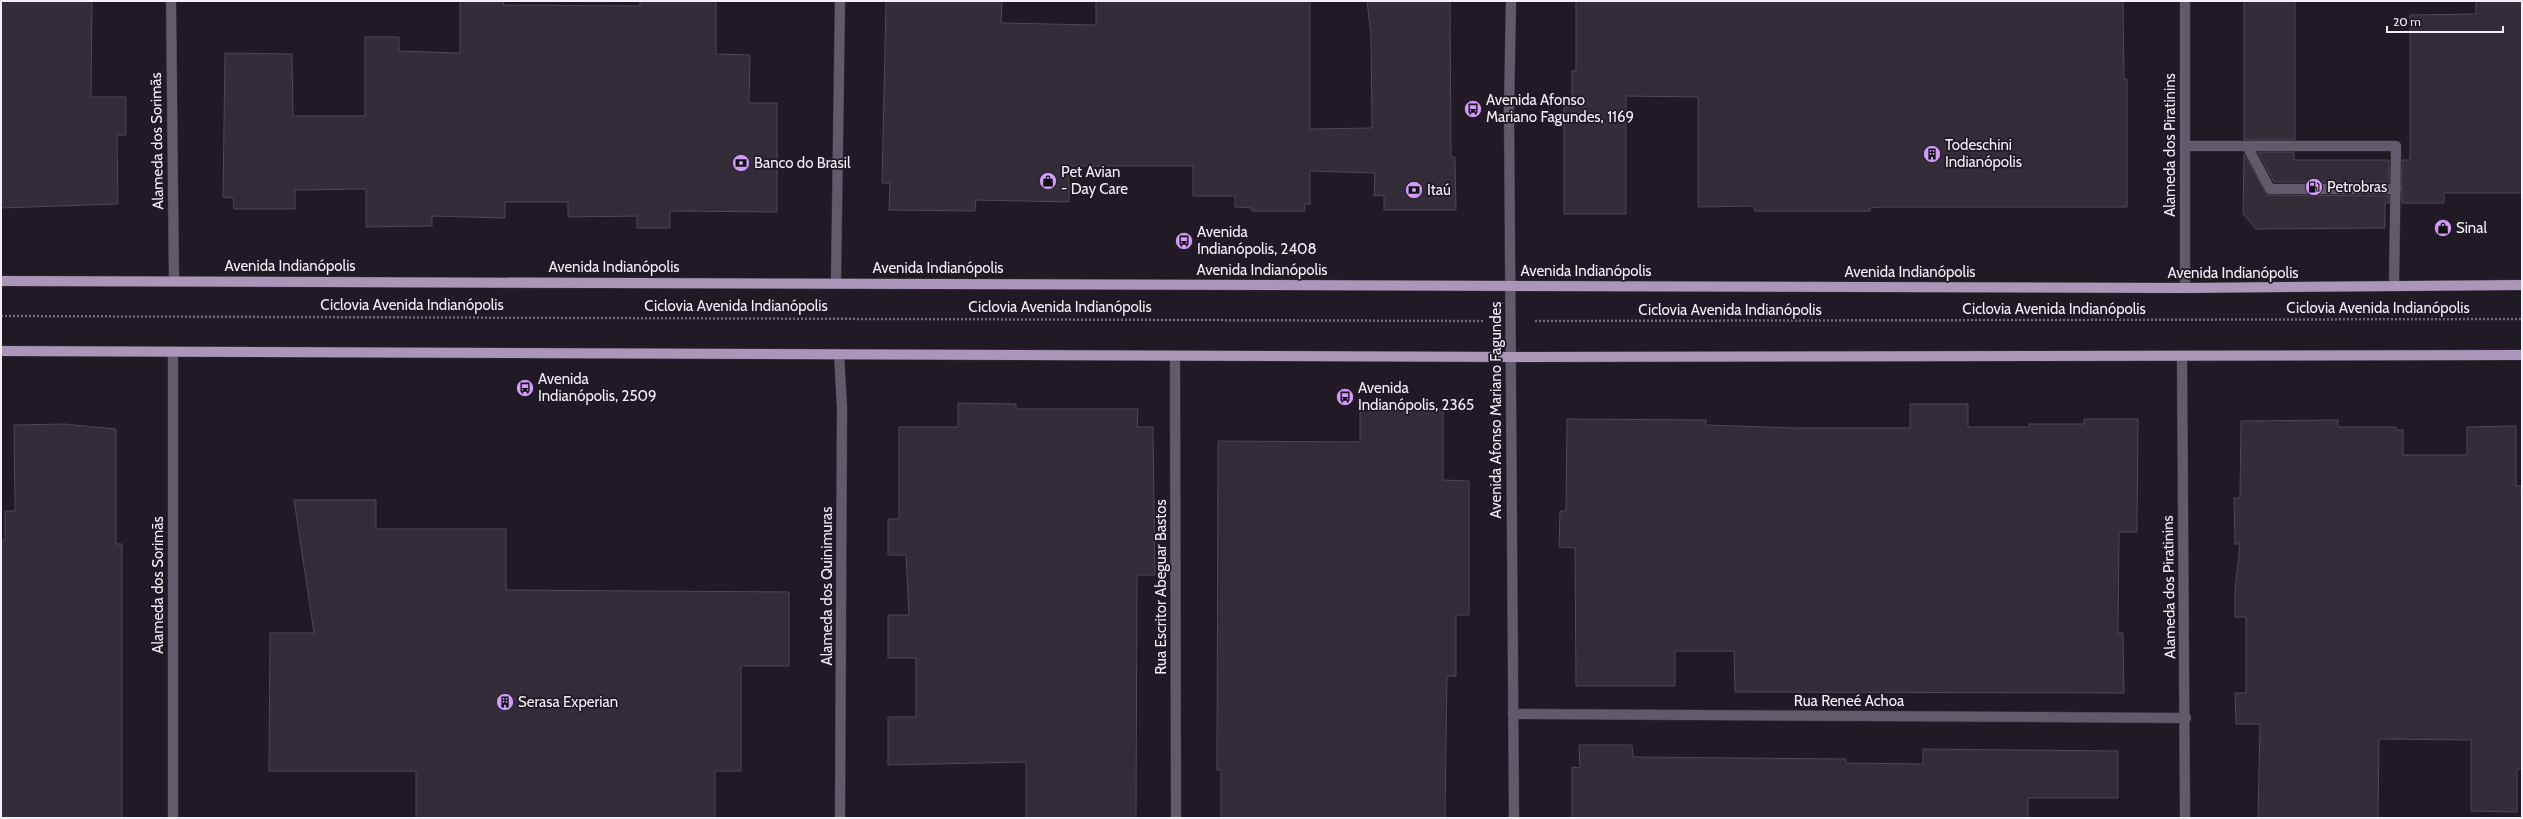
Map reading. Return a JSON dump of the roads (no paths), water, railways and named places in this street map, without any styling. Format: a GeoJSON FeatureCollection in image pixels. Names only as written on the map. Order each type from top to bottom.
{"type":"FeatureCollection","features":[{"type":"Feature","properties":{"kind":"main road","name":"Avenida Indianópolis"},"geometry":{"type":"LineString","coordinates":[[1,281],[836,282],[2185,288],[2522,285]]}},
{"type":"Feature","properties":{"kind":"main road"},"geometry":{"type":"LineString","coordinates":[[1,351],[1511,357],[2522,355]]}},
{"type":"Feature","properties":{"kind":"street","name":"Alameda dos Sorimãs"},"geometry":{"type":"LineString","coordinates":[[171,1],[174,281]]}},
{"type":"Feature","properties":{"kind":"street"},"geometry":{"type":"LineString","coordinates":[[836,282],[840,1]]}},
{"type":"Feature","properties":{"kind":"street","name":"Avenida Afonso Mariano Fagundes"},"geometry":{"type":"LineString","coordinates":[[1511,1],[1510,286],[1514,818]]}},
{"type":"Feature","properties":{"kind":"street","name":"Alameda dos Piratinins"},"geometry":{"type":"LineString","coordinates":[[2185,1],[2185,288]]}},
{"type":"Feature","properties":{"kind":"street"},"geometry":{"type":"LineString","coordinates":[[2185,146],[2396,146],[2394,286]]}},
{"type":"Feature","properties":{"kind":"street"},"geometry":{"type":"LineString","coordinates":[[2247,146],[2270,189],[2396,189]]}},
{"type":"Feature","properties":{"kind":"street","name":"Alameda dos Sorimãs"},"geometry":{"type":"LineString","coordinates":[[173,352],[173,818]]}},
{"type":"Feature","properties":{"kind":"street","name":"Alameda dos Quinimuras"},"geometry":{"type":"LineString","coordinates":[[839,354],[842,407],[840,818]]}},
{"type":"Feature","properties":{"kind":"street","name":"Rua Escritor Abeguar Bastos"},"geometry":{"type":"LineString","coordinates":[[1175,356],[1176,818]]}},
{"type":"Feature","properties":{"kind":"street","name":"Alameda dos Piratinins"},"geometry":{"type":"LineString","coordinates":[[2182,356],[2186,718],[2185,818]]}},
{"type":"Feature","properties":{"kind":"street","name":"Rua Reneé Achoa"},"geometry":{"type":"LineString","coordinates":[[1513,714],[2186,718]]}},
{"type":"Feature","properties":{"kind":"place","name":"Avenida Afonso Mariano Fagundes, 1169"},"geometry":{"type":"Point","coordinates":[1473,109]}},
{"type":"Feature","properties":{"kind":"place","name":"Todeschini Indianópolis"},"geometry":{"type":"Point","coordinates":[1932,154]}},
{"type":"Feature","properties":{"kind":"place","name":"Banco do Brasil"},"geometry":{"type":"Point","coordinates":[741,163]}},
{"type":"Feature","properties":{"kind":"place","name":"Pet Avian - Day Care"},"geometry":{"type":"Point","coordinates":[1048,181]}},
{"type":"Feature","properties":{"kind":"place","name":"Petrobras"},"geometry":{"type":"Point","coordinates":[2314,187]}},
{"type":"Feature","properties":{"kind":"place","name":"Itaú"},"geometry":{"type":"Point","coordinates":[1414,190]}},
{"type":"Feature","properties":{"kind":"place","name":"Sinal"},"geometry":{"type":"Point","coordinates":[2443,228]}},
{"type":"Feature","properties":{"kind":"place","name":"Avenida Indianópolis, 2408"},"geometry":{"type":"Point","coordinates":[1184,241]}},
{"type":"Feature","properties":{"kind":"place","name":"Avenida Indianópolis, 2509"},"geometry":{"type":"Point","coordinates":[525,388]}},
{"type":"Feature","properties":{"kind":"place","name":"Avenida Indianópolis, 2365"},"geometry":{"type":"Point","coordinates":[1345,397]}},
{"type":"Feature","properties":{"kind":"place","name":"Serasa Experian"},"geometry":{"type":"Point","coordinates":[505,702]}}]}
